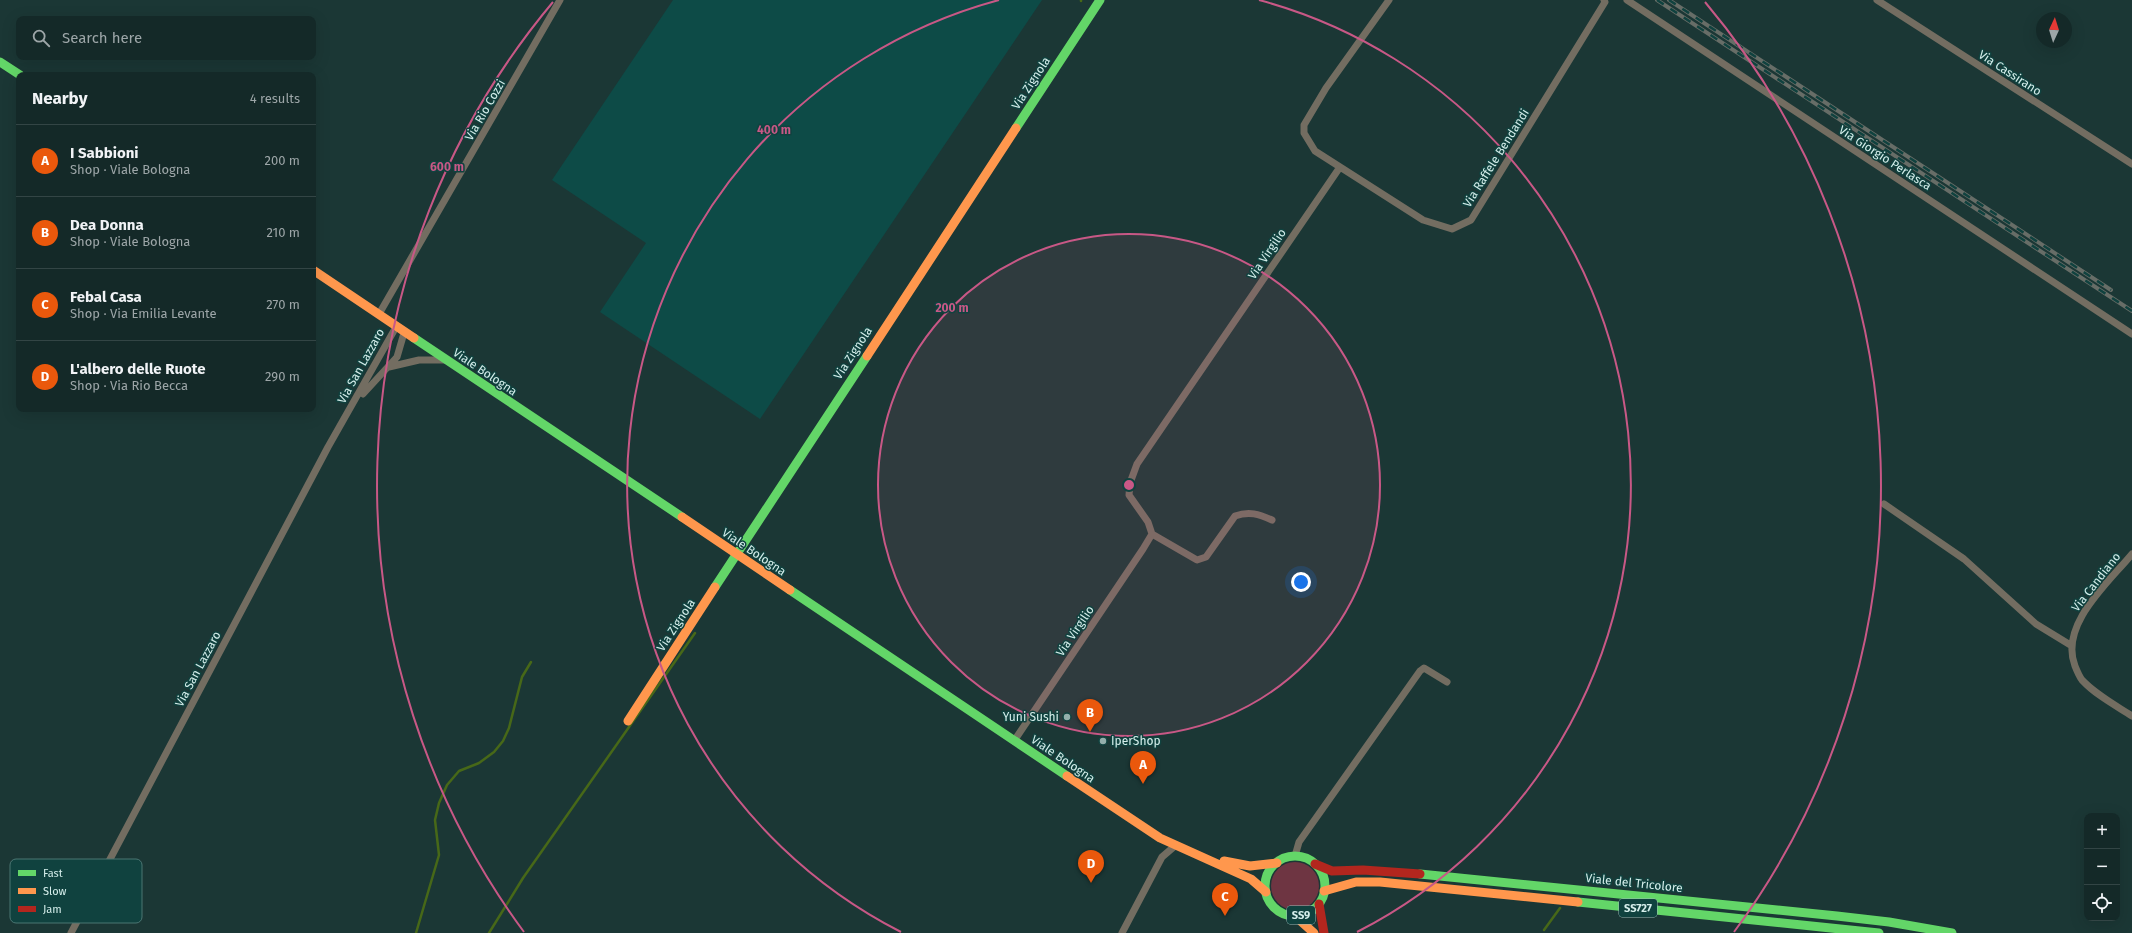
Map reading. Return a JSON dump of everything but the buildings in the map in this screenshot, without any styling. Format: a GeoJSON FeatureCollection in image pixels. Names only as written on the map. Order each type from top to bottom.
{"type":"FeatureCollection","features":[{"type":"Feature","properties":{"kind":"main road","name":"Via Zignola"},"geometry":{"type":"LineString","coordinates":[[628,720],[1100,0]]}},
{"type":"Feature","properties":{"kind":"main road"},"geometry":{"type":"LineString","coordinates":[[0,62],[16,72]]}},
{"type":"Feature","properties":{"kind":"main road","name":"Viale Bologna"},"geometry":{"type":"LineString","coordinates":[[316,272],[379,314],[404,333],[1014,741],[1160,838],[1185,850]]}},
{"type":"Feature","properties":{"kind":"main road"},"geometry":{"type":"LineString","coordinates":[[1185,850],[1239,866],[1258,867],[1277,863],[1295,856],[1302,857],[1315,864]]}},
{"type":"Feature","properties":{"kind":"main road"},"geometry":{"type":"LineString","coordinates":[[1185,850],[1251,879],[1266,892]]}},
{"type":"Feature","properties":{"kind":"main road"},"geometry":{"type":"LineString","coordinates":[[1266,892],[1268,873],[1277,863]]}},
{"type":"Feature","properties":{"kind":"main road","name":"SS9"},"geometry":{"type":"LineString","coordinates":[[1266,892],[1276,909],[1288,915],[1295,916],[1312,910],[1319,904],[1324,891],[1323,877],[1315,864]]}},
{"type":"Feature","properties":{"kind":"main road","name":"Viale del Tricolore"},"geometry":{"type":"LineString","coordinates":[[1315,864],[1332,871],[1363,870],[1397,872],[1837,916],[1889,922],[1952,933]]}},
{"type":"Feature","properties":{"kind":"main road","name":"Viale del Tricolore"},"geometry":{"type":"LineString","coordinates":[[1324,891],[1356,882],[1380,882],[1880,933]]}},
{"type":"Feature","properties":{"kind":"main road"},"geometry":{"type":"LineString","coordinates":[[1319,904],[1321,924],[1324,933]]}},
{"type":"Feature","properties":{"kind":"main road"},"geometry":{"type":"LineString","coordinates":[[1295,916],[1314,933]]}},
{"type":"Feature","properties":{"kind":"street","name":"Via Rio Cozzi"},"geometry":{"type":"LineString","coordinates":[[379,314],[560,0]]}},
{"type":"Feature","properties":{"kind":"street"},"geometry":{"type":"LineString","coordinates":[[1340,167],[1315,151],[1304,133],[1304,125],[1326,88],[1389,0]]}},
{"type":"Feature","properties":{"kind":"street","name":"Via Raffele Bendandi"},"geometry":{"type":"LineString","coordinates":[[1340,167],[1423,220],[1452,230],[1471,220],[1600,9],[1604,0]]}},
{"type":"Feature","properties":{"kind":"street","name":"Via Giorgio Perlasca"},"geometry":{"type":"LineString","coordinates":[[1627,0],[2132,334]]}},
{"type":"Feature","properties":{"kind":"street","name":"Via Cassirano"},"geometry":{"type":"LineString","coordinates":[[1877,0],[2132,164]]}},
{"type":"Feature","properties":{"kind":"street","name":"Via Virgilio"},"geometry":{"type":"LineString","coordinates":[[1014,741],[1144,549],[1152,534],[1148,522],[1129,494],[1130,483],[1137,464],[1340,167]]}},
{"type":"Feature","properties":{"kind":"street","name":"Via San Lazzaro"},"geometry":{"type":"LineString","coordinates":[[110,859],[346,416],[396,327]]}},
{"type":"Feature","properties":{"kind":"street","name":"Via San Lazzaro"},"geometry":{"type":"LineString","coordinates":[[346,416],[368,386],[389,368],[397,357],[404,333]]}},
{"type":"Feature","properties":{"kind":"street","name":"Via San Lazzaro"},"geometry":{"type":"LineString","coordinates":[[389,368],[419,360],[446,360]]}},
{"type":"Feature","properties":{"kind":"street"},"geometry":{"type":"LineString","coordinates":[[1884,504],[1964,559],[2036,624],[2072,646]]}},
{"type":"Feature","properties":{"kind":"street"},"geometry":{"type":"LineString","coordinates":[[1152,534],[1197,560],[1206,557],[1235,516],[1250,513],[1258,514],[1272,520]]}},
{"type":"Feature","properties":{"kind":"street","name":"Via Candiano"},"geometry":{"type":"LineString","coordinates":[[2132,554],[2086,609],[2076,628],[2072,646],[2073,660],[2080,679],[2095,692],[2132,716]]}},
{"type":"Feature","properties":{"kind":"street"},"geometry":{"type":"LineString","coordinates":[[1295,856],[1299,842],[1420,671],[1424,668],[1447,682]]}},
{"type":"Feature","properties":{"kind":"street"},"geometry":{"type":"LineString","coordinates":[[1122,933],[1162,857],[1176,845]]}},
{"type":"Feature","properties":{"kind":"street","name":"Via San Lazzaro"},"geometry":{"type":"LineString","coordinates":[[71,933],[76,923]]}},
{"type":"Feature","properties":{"kind":"shaded area"},"geometry":{"type":"Polygon","coordinates":[[[673,0],[1042,0],[760,419],[600,312],[646,243],[552,180],[673,0]]]}},
{"type":"Feature","properties":{"kind":"shaded area"},"geometry":{"type":"Polygon","coordinates":[[[1295,862],[1304,864],[1312,869],[1317,877],[1319,886],[1317,895],[1312,903],[1304,908],[1295,910],[1286,908],[1278,903],[1273,895],[1271,886],[1273,877],[1278,869],[1286,864],[1295,862]]]}},
{"type":"Feature","properties":{"kind":"waterway"},"geometry":{"type":"LineString","coordinates":[[489,933],[523,878],[695,633]]}},
{"type":"Feature","properties":{"kind":"waterway"},"geometry":{"type":"LineString","coordinates":[[416,933],[439,855],[435,820],[439,803],[447,785],[459,771],[479,763],[494,752],[503,741],[509,728],[522,677],[531,662]]}},
{"type":"Feature","properties":{"kind":"waterway"},"geometry":{"type":"LineString","coordinates":[[1544,930],[1560,908]]}},
{"type":"Feature","properties":{"kind":"railway"},"geometry":{"type":"LineString","coordinates":[[1657,0],[2132,311]]}},
{"type":"Feature","properties":{"kind":"railway"},"geometry":{"type":"LineString","coordinates":[[1669,0],[2111,290]]}},
{"type":"Feature","properties":{"kind":"traffic: fast"},"geometry":{"type":"LineString","coordinates":[[1016,128],[1100,0]]}},
{"type":"Feature","properties":{"kind":"traffic: fast"},"geometry":{"type":"LineString","coordinates":[[0,62],[16,72]]}},
{"type":"Feature","properties":{"kind":"traffic: fast"},"geometry":{"type":"LineString","coordinates":[[414,338],[682,517]]}},
{"type":"Feature","properties":{"kind":"traffic: fast"},"geometry":{"type":"LineString","coordinates":[[715,587],[867,356]]}},
{"type":"Feature","properties":{"kind":"traffic: fast"},"geometry":{"type":"LineString","coordinates":[[790,590],[1067,776]]}},
{"type":"Feature","properties":{"kind":"traffic: fast"},"geometry":{"type":"LineString","coordinates":[[1295,856],[1311,861],[1316,865],[1320,870],[1325,886],[1320,902],[1316,907],[1311,911],[1295,916],[1279,911],[1274,907],[1270,902],[1265,886],[1270,870],[1274,865],[1279,861],[1295,856]]}},
{"type":"Feature","properties":{"kind":"traffic: fast"},"geometry":{"type":"LineString","coordinates":[[1420,874],[1837,916],[1889,922],[1952,933]]}},
{"type":"Feature","properties":{"kind":"traffic: fast"},"geometry":{"type":"LineString","coordinates":[[1578,902],[1879,933]]}},
{"type":"Feature","properties":{"kind":"traffic: slow"},"geometry":{"type":"LineString","coordinates":[[867,356],[1016,128]]}},
{"type":"Feature","properties":{"kind":"traffic: slow"},"geometry":{"type":"LineString","coordinates":[[316,272],[414,338]]}},
{"type":"Feature","properties":{"kind":"traffic: slow"},"geometry":{"type":"LineString","coordinates":[[682,517],[790,590]]}},
{"type":"Feature","properties":{"kind":"traffic: slow"},"geometry":{"type":"LineString","coordinates":[[628,721],[715,587]]}},
{"type":"Feature","properties":{"kind":"traffic: slow"},"geometry":{"type":"LineString","coordinates":[[1067,776],[1160,838],[1251,879],[1266,892]]}},
{"type":"Feature","properties":{"kind":"traffic: slow"},"geometry":{"type":"LineString","coordinates":[[1224,861],[1250,866],[1277,863]]}},
{"type":"Feature","properties":{"kind":"traffic: slow"},"geometry":{"type":"LineString","coordinates":[[1324,891],[1356,882],[1380,882],[1578,902]]}},
{"type":"Feature","properties":{"kind":"traffic: slow"},"geometry":{"type":"LineString","coordinates":[[1295,916],[1314,933]]}},
{"type":"Feature","properties":{"kind":"traffic: jam"},"geometry":{"type":"LineString","coordinates":[[1315,864],[1332,871],[1363,870],[1420,874]]}},
{"type":"Feature","properties":{"kind":"traffic: jam"},"geometry":{"type":"LineString","coordinates":[[1319,904],[1324,933]]}},
{"type":"Feature","properties":{"kind":"place","name":"Yuni Sushi"},"geometry":{"type":"Point","coordinates":[1067,717]}},
{"type":"Feature","properties":{"kind":"place","name":"Dea Donna"},"geometry":{"type":"Point","coordinates":[1090,732]}},
{"type":"Feature","properties":{"kind":"place","name":"IperShop"},"geometry":{"type":"Point","coordinates":[1103,741]}},
{"type":"Feature","properties":{"kind":"place","name":"I Sabbioni"},"geometry":{"type":"Point","coordinates":[1143,784]}},
{"type":"Feature","properties":{"kind":"place","name":"L'albero delle Ruote"},"geometry":{"type":"Point","coordinates":[1091,883]}},
{"type":"Feature","properties":{"kind":"place","name":"Febal Casa"},"geometry":{"type":"Point","coordinates":[1225,916]}}]}
